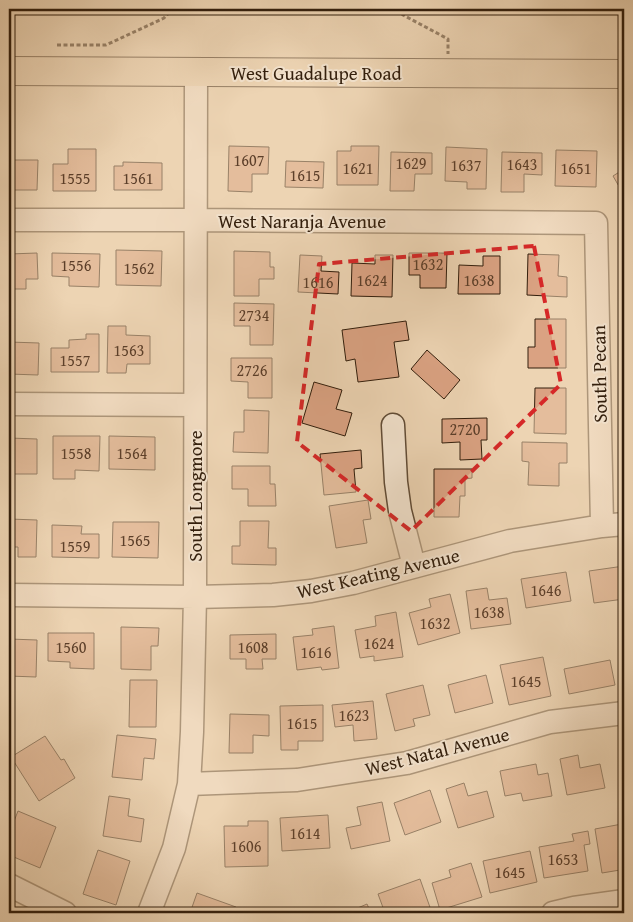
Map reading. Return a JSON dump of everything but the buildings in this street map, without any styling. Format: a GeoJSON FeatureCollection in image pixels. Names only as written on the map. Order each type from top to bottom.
{"type":"FeatureCollection","features":[{"type":"Feature","properties":{"kind":"main road","name":"West Guadalupe Road"},"geometry":{"type":"LineString","coordinates":[[9,71],[624,74]]}},
{"type":"Feature","properties":{"kind":"street","name":"South Longmore"},"geometry":{"type":"LineString","coordinates":[[149,913],[174,848],[189,784],[192,732],[195,598],[196,72]]}},
{"type":"Feature","properties":{"kind":"street","name":"West Naranja Avenue"},"geometry":{"type":"LineString","coordinates":[[9,220],[596,223]]}},
{"type":"Feature","properties":{"kind":"street","name":"South Pecan"},"geometry":{"type":"LineString","coordinates":[[596,223],[602,526]]}},
{"type":"Feature","properties":{"kind":"street"},"geometry":{"type":"LineString","coordinates":[[9,404],[195,405]]}},
{"type":"Feature","properties":{"kind":"street"},"geometry":{"type":"LineString","coordinates":[[393,425],[396,482],[400,511],[414,566]]}},
{"type":"Feature","properties":{"kind":"street","name":"West Keating Avenue"},"geometry":{"type":"LineString","coordinates":[[9,595],[195,598],[273,595],[311,591],[353,583],[510,541],[624,524]]}},
{"type":"Feature","properties":{"kind":"street","name":"West Natal Avenue"},"geometry":{"type":"LineString","coordinates":[[189,784],[297,780],[407,763],[550,722],[624,713]]}},
{"type":"Feature","properties":{"kind":"street"},"geometry":{"type":"LineString","coordinates":[[9,885],[65,913]]}},
{"type":"Feature","properties":{"kind":"street"},"geometry":{"type":"LineString","coordinates":[[553,913],[624,901]]}},
{"type":"Feature","properties":{"kind":"path"},"geometry":{"type":"LineString","coordinates":[[57,45],[106,44],[164,18],[172,9]]}},
{"type":"Feature","properties":{"kind":"path"},"geometry":{"type":"LineString","coordinates":[[397,9],[403,15],[448,39],[448,73]]}},
{"type":"Feature","properties":{"kind":"highlighted area"},"geometry":{"type":"Polygon","coordinates":[[[534,246],[561,384],[411,531],[297,442],[319,264],[534,246]]]}}]}
